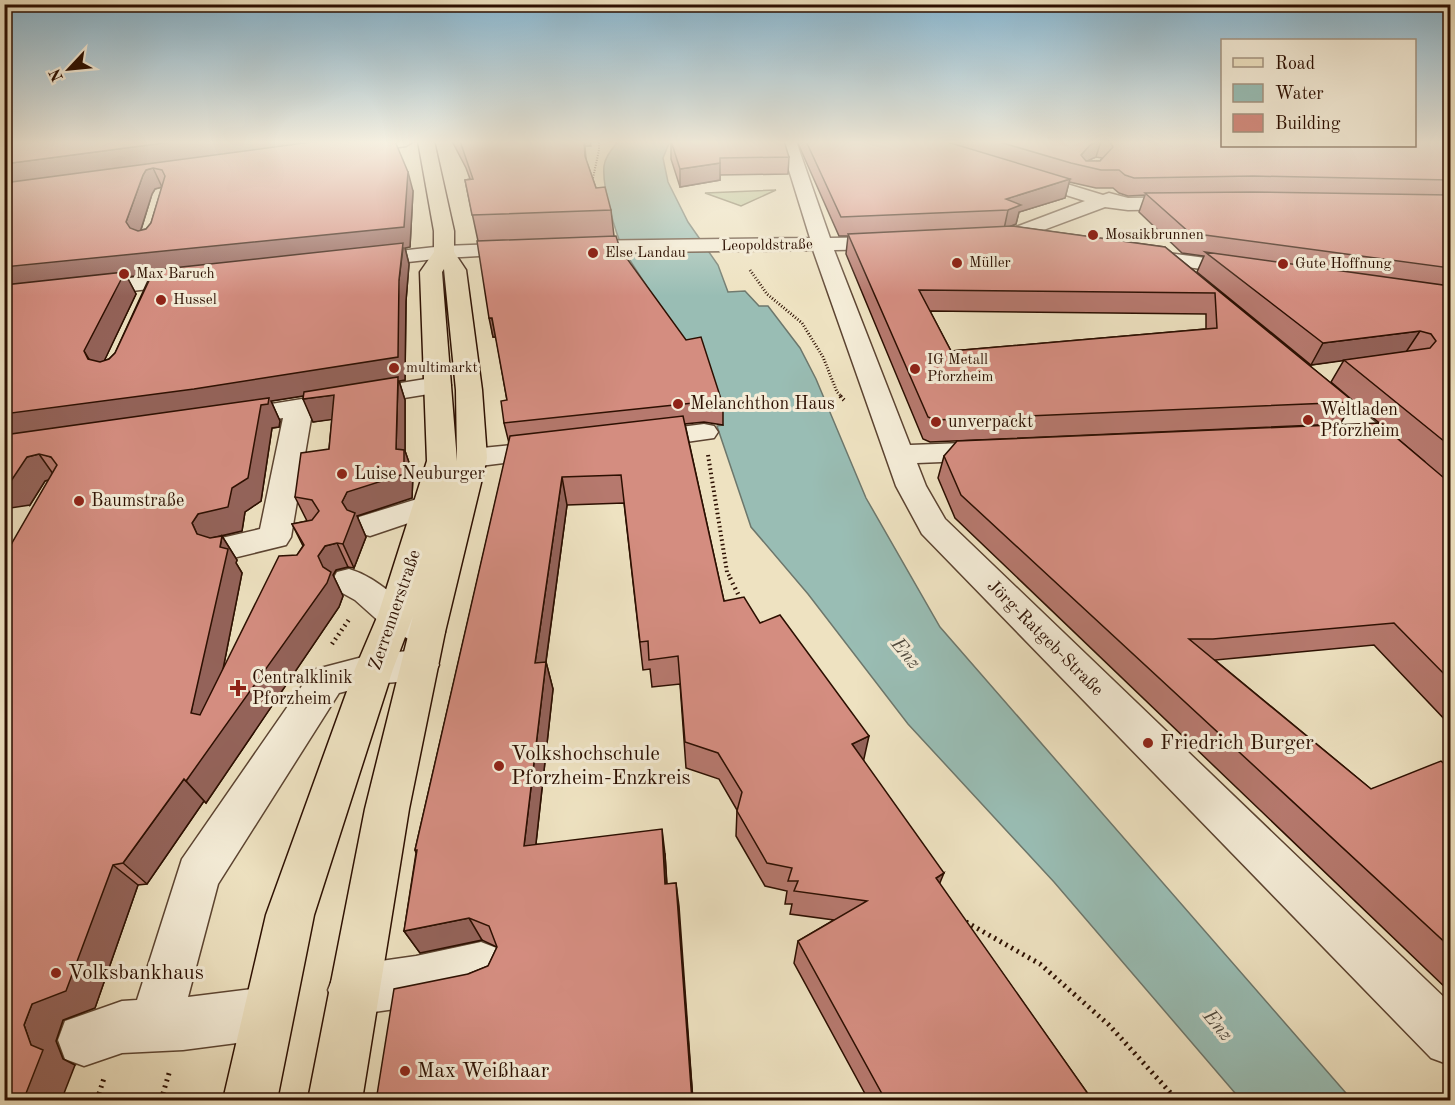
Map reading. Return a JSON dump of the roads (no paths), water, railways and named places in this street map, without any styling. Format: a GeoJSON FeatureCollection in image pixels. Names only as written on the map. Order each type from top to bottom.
{"type":"FeatureCollection","features":[{"type":"Feature","properties":{"kind":"main road","name":"Zerrennerstraße"},"geometry":{"type":"LineString","coordinates":[[250,1101],[267,1013],[290,915],[374,669],[414,638],[472,458],[469,390],[455,270],[444,252],[443,223],[437,193]]}},
{"type":"Feature","properties":{"kind":"main road","name":"Zerrennerstraße"},"geometry":{"type":"LineString","coordinates":[[335,1101],[387,808],[414,638],[430,504],[442,460],[431,272],[444,252]]}},
{"type":"Feature","properties":{"kind":"street","name":"Jörg-Ratgeb-Straße"},"geometry":{"type":"LineString","coordinates":[[806,193],[822,246],[911,486],[933,526],[1450,1039]]}},
{"type":"Feature","properties":{"kind":"street"},"geometry":{"type":"LineString","coordinates":[[1086,193],[1104,201],[1128,204],[1205,197]]}},
{"type":"Feature","properties":{"kind":"street"},"geometry":{"type":"LineString","coordinates":[[1053,243],[998,237],[1104,201]]}},
{"type":"Feature","properties":{"kind":"street","name":"Leopoldstraße"},"geometry":{"type":"LineString","coordinates":[[444,252],[617,245],[714,247],[908,243]]}},
{"type":"Feature","properties":{"kind":"street"},"geometry":{"type":"LineString","coordinates":[[345,262],[444,252]]}},
{"type":"Feature","properties":{"kind":"street"},"geometry":{"type":"LineString","coordinates":[[1119,252],[1268,273]]}},
{"type":"Feature","properties":{"kind":"street"},"geometry":{"type":"LineString","coordinates":[[1163,258],[1196,286]]}},
{"type":"Feature","properties":{"kind":"street"},"geometry":{"type":"LineString","coordinates":[[4,300],[143,278],[211,276]]}},
{"type":"Feature","properties":{"kind":"street"},"geometry":{"type":"LineString","coordinates":[[143,278],[143,310]]}},
{"type":"Feature","properties":{"kind":"street"},"geometry":{"type":"LineString","coordinates":[[1337,371],[1300,371],[1450,502]]}},
{"type":"Feature","properties":{"kind":"street"},"geometry":{"type":"LineString","coordinates":[[207,422],[438,385]]}},
{"type":"Feature","properties":{"kind":"street"},"geometry":{"type":"LineString","coordinates":[[225,548],[290,544],[299,407]]}},
{"type":"Feature","properties":{"kind":"street"},"geometry":{"type":"LineString","coordinates":[[623,441],[704,432]]}},
{"type":"Feature","properties":{"kind":"street"},"geometry":{"type":"LineString","coordinates":[[1335,435],[1370,434]]}},
{"type":"Feature","properties":{"kind":"street"},"geometry":{"type":"LineString","coordinates":[[472,458],[577,447]]}},
{"type":"Feature","properties":{"kind":"street"},"geometry":{"type":"LineString","coordinates":[[900,455],[1017,450]]}},
{"type":"Feature","properties":{"kind":"street"},"geometry":{"type":"LineString","coordinates":[[370,525],[430,504]]}},
{"type":"Feature","properties":{"kind":"street"},"geometry":{"type":"LineString","coordinates":[[155,1024],[198,875],[326,681],[374,669],[414,638],[368,591],[349,580]]}},
{"type":"Feature","properties":{"kind":"street"},"geometry":{"type":"LineString","coordinates":[[353,990],[416,981],[481,967]]}},
{"type":"Feature","properties":{"kind":"street"},"geometry":{"type":"LineString","coordinates":[[84,1040],[122,1027],[183,1024],[267,1013]]}},
{"type":"Feature","properties":{"kind":"water","name":"Enz"},"geometry":{"type":"Polygon","coordinates":[[[606,193],[673,193],[688,222],[718,265],[728,292],[745,291],[759,306],[768,306],[800,348],[816,379],[866,498],[940,627],[1352,1100],[1241,1100],[1054,882],[908,724],[808,594],[751,527],[717,426],[723,425],[693,358],[624,251],[606,193]]]}},
{"type":"Feature","properties":{"kind":"place","name":"Mosaikbrunnen"},"geometry":{"type":"Point","coordinates":[1093,235]}},
{"type":"Feature","properties":{"kind":"place","name":"Else Landau"},"geometry":{"type":"Point","coordinates":[593,253]}},
{"type":"Feature","properties":{"kind":"place","name":"Müller"},"geometry":{"type":"Point","coordinates":[957,263]}},
{"type":"Feature","properties":{"kind":"place","name":"Gute Hoffnung"},"geometry":{"type":"Point","coordinates":[1283,264]}},
{"type":"Feature","properties":{"kind":"place","name":"Max Baruch"},"geometry":{"type":"Point","coordinates":[124,274]}},
{"type":"Feature","properties":{"kind":"place","name":"Hussel"},"geometry":{"type":"Point","coordinates":[161,300]}},
{"type":"Feature","properties":{"kind":"place","name":"multimarkt"},"geometry":{"type":"Point","coordinates":[394,368]}},
{"type":"Feature","properties":{"kind":"place","name":"IG Metall Pforzheim"},"geometry":{"type":"Point","coordinates":[915,369]}},
{"type":"Feature","properties":{"kind":"place","name":"Melanchthon Haus"},"geometry":{"type":"Point","coordinates":[678,404]}},
{"type":"Feature","properties":{"kind":"place","name":"Weltladen Pforzheim"},"geometry":{"type":"Point","coordinates":[1308,420]}},
{"type":"Feature","properties":{"kind":"place","name":"unverpackt"},"geometry":{"type":"Point","coordinates":[936,422]}},
{"type":"Feature","properties":{"kind":"place","name":"Luise Neuburger"},"geometry":{"type":"Point","coordinates":[342,474]}},
{"type":"Feature","properties":{"kind":"place","name":"Baumstraße"},"geometry":{"type":"Point","coordinates":[79,501]}},
{"type":"Feature","properties":{"kind":"place","name":"Centralklinik Pforzheim"},"geometry":{"type":"Point","coordinates":[238,688]}},
{"type":"Feature","properties":{"kind":"place","name":"Friedrich Burger"},"geometry":{"type":"Point","coordinates":[1148,743]}},
{"type":"Feature","properties":{"kind":"place","name":"Volkshochschule Pforzheim-Enzkreis"},"geometry":{"type":"Point","coordinates":[499,766]}},
{"type":"Feature","properties":{"kind":"place","name":"Volksbankhaus"},"geometry":{"type":"Point","coordinates":[56,973]}},
{"type":"Feature","properties":{"kind":"place","name":"Max Weißhaar"},"geometry":{"type":"Point","coordinates":[405,1071]}}]}
